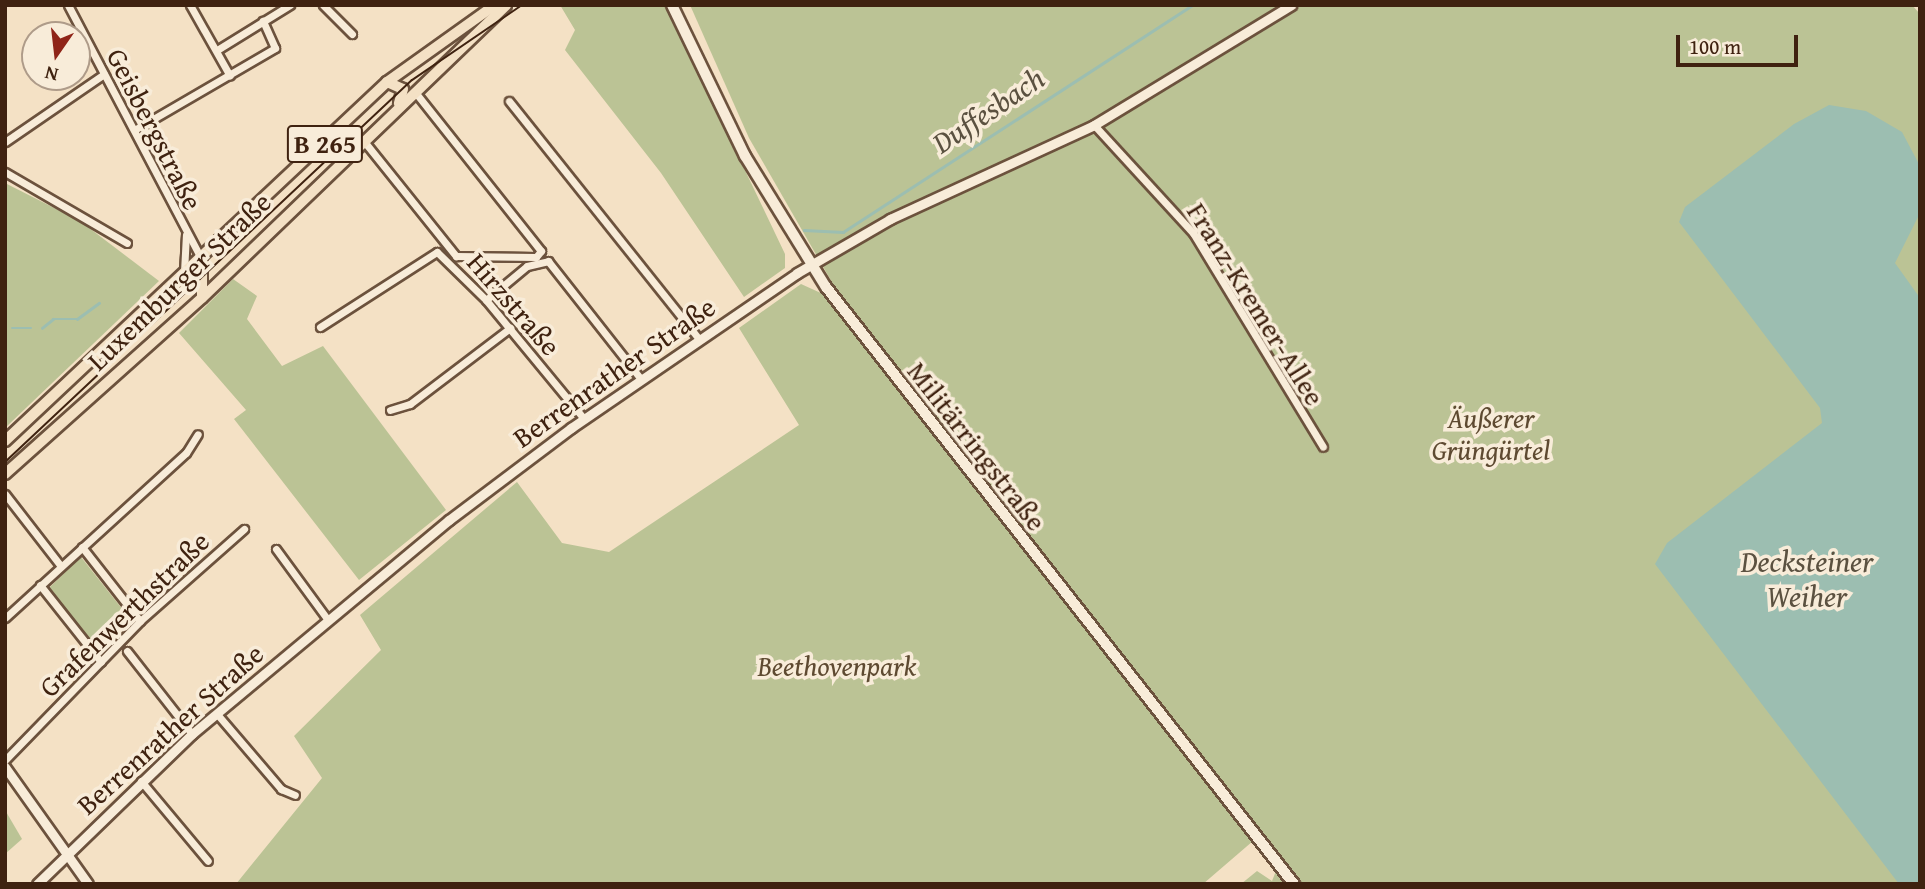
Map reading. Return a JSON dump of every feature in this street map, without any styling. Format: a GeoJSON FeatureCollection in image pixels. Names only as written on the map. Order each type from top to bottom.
{"type":"FeatureCollection","features":[{"type":"Feature","properties":{"kind":"main road","name":"Luxemburger Straße"},"geometry":{"type":"LineString","coordinates":[[5,441],[184,276],[204,263],[387,82],[495,5]]}},
{"type":"Feature","properties":{"kind":"main road","name":"Luxemburger Straße"},"geometry":{"type":"LineString","coordinates":[[5,474],[202,298],[230,267],[362,139],[506,5]]}},
{"type":"Feature","properties":{"kind":"main road","name":"Militärringstraße"},"geometry":{"type":"LineString","coordinates":[[672,5],[745,156],[812,265],[1294,884]]}},
{"type":"Feature","properties":{"kind":"main road"},"geometry":{"type":"LineString","coordinates":[[387,82],[403,89],[394,111]]}},
{"type":"Feature","properties":{"kind":"main road"},"geometry":{"type":"LineString","coordinates":[[202,298],[204,263],[230,267]]}},
{"type":"Feature","properties":{"kind":"street","name":"Geisbergstraße"},"geometry":{"type":"LineString","coordinates":[[68,5],[136,130],[186,235],[204,263]]}},
{"type":"Feature","properties":{"kind":"street"},"geometry":{"type":"LineString","coordinates":[[190,5],[230,76]]}},
{"type":"Feature","properties":{"kind":"street"},"geometry":{"type":"LineString","coordinates":[[323,5],[352,34]]}},
{"type":"Feature","properties":{"kind":"street","name":"Berrenrather Straße"},"geometry":{"type":"LineString","coordinates":[[37,884],[192,734],[328,620],[584,419],[641,379],[812,265],[890,219],[1094,125],[1291,5]]}},
{"type":"Feature","properties":{"kind":"street"},"geometry":{"type":"LineString","coordinates":[[216,50],[288,6]]}},
{"type":"Feature","properties":{"kind":"street"},"geometry":{"type":"LineString","coordinates":[[136,130],[275,48],[263,21]]}},
{"type":"Feature","properties":{"kind":"street"},"geometry":{"type":"LineString","coordinates":[[5,142],[104,74]]}},
{"type":"Feature","properties":{"kind":"street","name":"Hirzstraße"},"geometry":{"type":"LineString","coordinates":[[362,139],[450,251],[464,259],[525,259],[541,251],[415,92]]}},
{"type":"Feature","properties":{"kind":"street"},"geometry":{"type":"LineString","coordinates":[[509,101],[699,340]]}},
{"type":"Feature","properties":{"kind":"street","name":"Franz-Kremer-Allee"},"geometry":{"type":"LineString","coordinates":[[1094,125],[1193,233],[1323,447]]}},
{"type":"Feature","properties":{"kind":"street"},"geometry":{"type":"LineString","coordinates":[[5,172],[127,243]]}},
{"type":"Feature","properties":{"kind":"street","name":"Geisbergstraße"},"geometry":{"type":"LineString","coordinates":[[184,276],[186,235]]}},
{"type":"Feature","properties":{"kind":"street","name":"Hirzstraße"},"geometry":{"type":"LineString","coordinates":[[320,327],[437,252],[486,300],[584,419]]}},
{"type":"Feature","properties":{"kind":"street"},"geometry":{"type":"LineString","coordinates":[[486,300],[527,266],[548,261],[641,379]]}},
{"type":"Feature","properties":{"kind":"street"},"geometry":{"type":"LineString","coordinates":[[390,410],[410,404],[510,328]]}},
{"type":"Feature","properties":{"kind":"street"},"geometry":{"type":"LineString","coordinates":[[5,618],[60,565],[186,453],[198,434]]}},
{"type":"Feature","properties":{"kind":"street"},"geometry":{"type":"LineString","coordinates":[[5,494],[60,565]]}},
{"type":"Feature","properties":{"kind":"street","name":"Grafenwerthstraße"},"geometry":{"type":"LineString","coordinates":[[5,760],[140,621],[244,529]]}},
{"type":"Feature","properties":{"kind":"street"},"geometry":{"type":"LineString","coordinates":[[82,547],[140,621]]}},
{"type":"Feature","properties":{"kind":"street"},"geometry":{"type":"LineString","coordinates":[[276,549],[328,620]]}},
{"type":"Feature","properties":{"kind":"street"},"geometry":{"type":"LineString","coordinates":[[40,585],[101,662]]}},
{"type":"Feature","properties":{"kind":"street"},"geometry":{"type":"LineString","coordinates":[[127,651],[192,734]]}},
{"type":"Feature","properties":{"kind":"street"},"geometry":{"type":"LineString","coordinates":[[217,714],[281,789],[295,795]]}},
{"type":"Feature","properties":{"kind":"street"},"geometry":{"type":"LineString","coordinates":[[5,767],[69,852],[88,884]]}},
{"type":"Feature","properties":{"kind":"street"},"geometry":{"type":"LineString","coordinates":[[141,781],[208,861]]}},
{"type":"Feature","properties":{"kind":"green space"},"geometry":{"type":"Polygon","coordinates":[[[560,5],[666,5],[785,254],[785,268],[744,297],[661,173],[565,50],[575,30],[560,5]]]}},
{"type":"Feature","properties":{"kind":"green space","name":"Äußerer Grüngürtel"},"geometry":{"type":"Polygon","coordinates":[[[690,5],[1912,5],[1920,14],[1920,884],[1301,884],[833,284],[749,138],[690,5]]]}},
{"type":"Feature","properties":{"kind":"green space"},"geometry":{"type":"Polygon","coordinates":[[[5,183],[80,221],[159,281],[5,428],[5,183]]]}},
{"type":"Feature","properties":{"kind":"green space"},"geometry":{"type":"Polygon","coordinates":[[[233,279],[257,296],[247,319],[282,366],[323,346],[446,510],[359,580],[234,419],[246,410],[179,333],[233,279]]]}},
{"type":"Feature","properties":{"kind":"green space","name":"Beethovenpark"},"geometry":{"type":"Polygon","coordinates":[[[801,284],[823,294],[1253,841],[1203,884],[236,884],[322,778],[294,736],[381,650],[360,615],[517,482],[562,543],[609,552],[799,425],[739,328],[801,284]]]}},
{"type":"Feature","properties":{"kind":"green space"},"geometry":{"type":"Polygon","coordinates":[[[81,557],[131,620],[100,652],[49,588],[81,557]]]}},
{"type":"Feature","properties":{"kind":"green space"},"geometry":{"type":"Polygon","coordinates":[[[5,810],[22,839],[5,854],[5,810]]]}},
{"type":"Feature","properties":{"kind":"green space"},"geometry":{"type":"Polygon","coordinates":[[[1257,871],[1272,881],[1276,871],[1286,884],[1241,884],[1257,871]]]}},
{"type":"Feature","properties":{"kind":"water","name":"Decksteiner Weiher"},"geometry":{"type":"Polygon","coordinates":[[[1829,105],[1866,111],[1902,132],[1920,166],[1920,213],[1895,263],[1920,298],[1920,884],[1899,884],[1655,564],[1667,543],[1822,423],[1820,408],[1679,222],[1685,207],[1794,124],[1829,105]]]}},
{"type":"Feature","properties":{"kind":"waterway","name":"Duffesbach"},"geometry":{"type":"LineString","coordinates":[[804,230],[843,232],[1193,5]]}},
{"type":"Feature","properties":{"kind":"waterway"},"geometry":{"type":"LineString","coordinates":[[42,328],[53,319],[77,319],[99,303]]}},
{"type":"Feature","properties":{"kind":"waterway"},"geometry":{"type":"LineString","coordinates":[[12,328],[31,328]]}},
{"type":"Feature","properties":{"kind":"tram line"},"geometry":{"type":"LineString","coordinates":[[5,462],[412,80],[522,5]]}}]}
